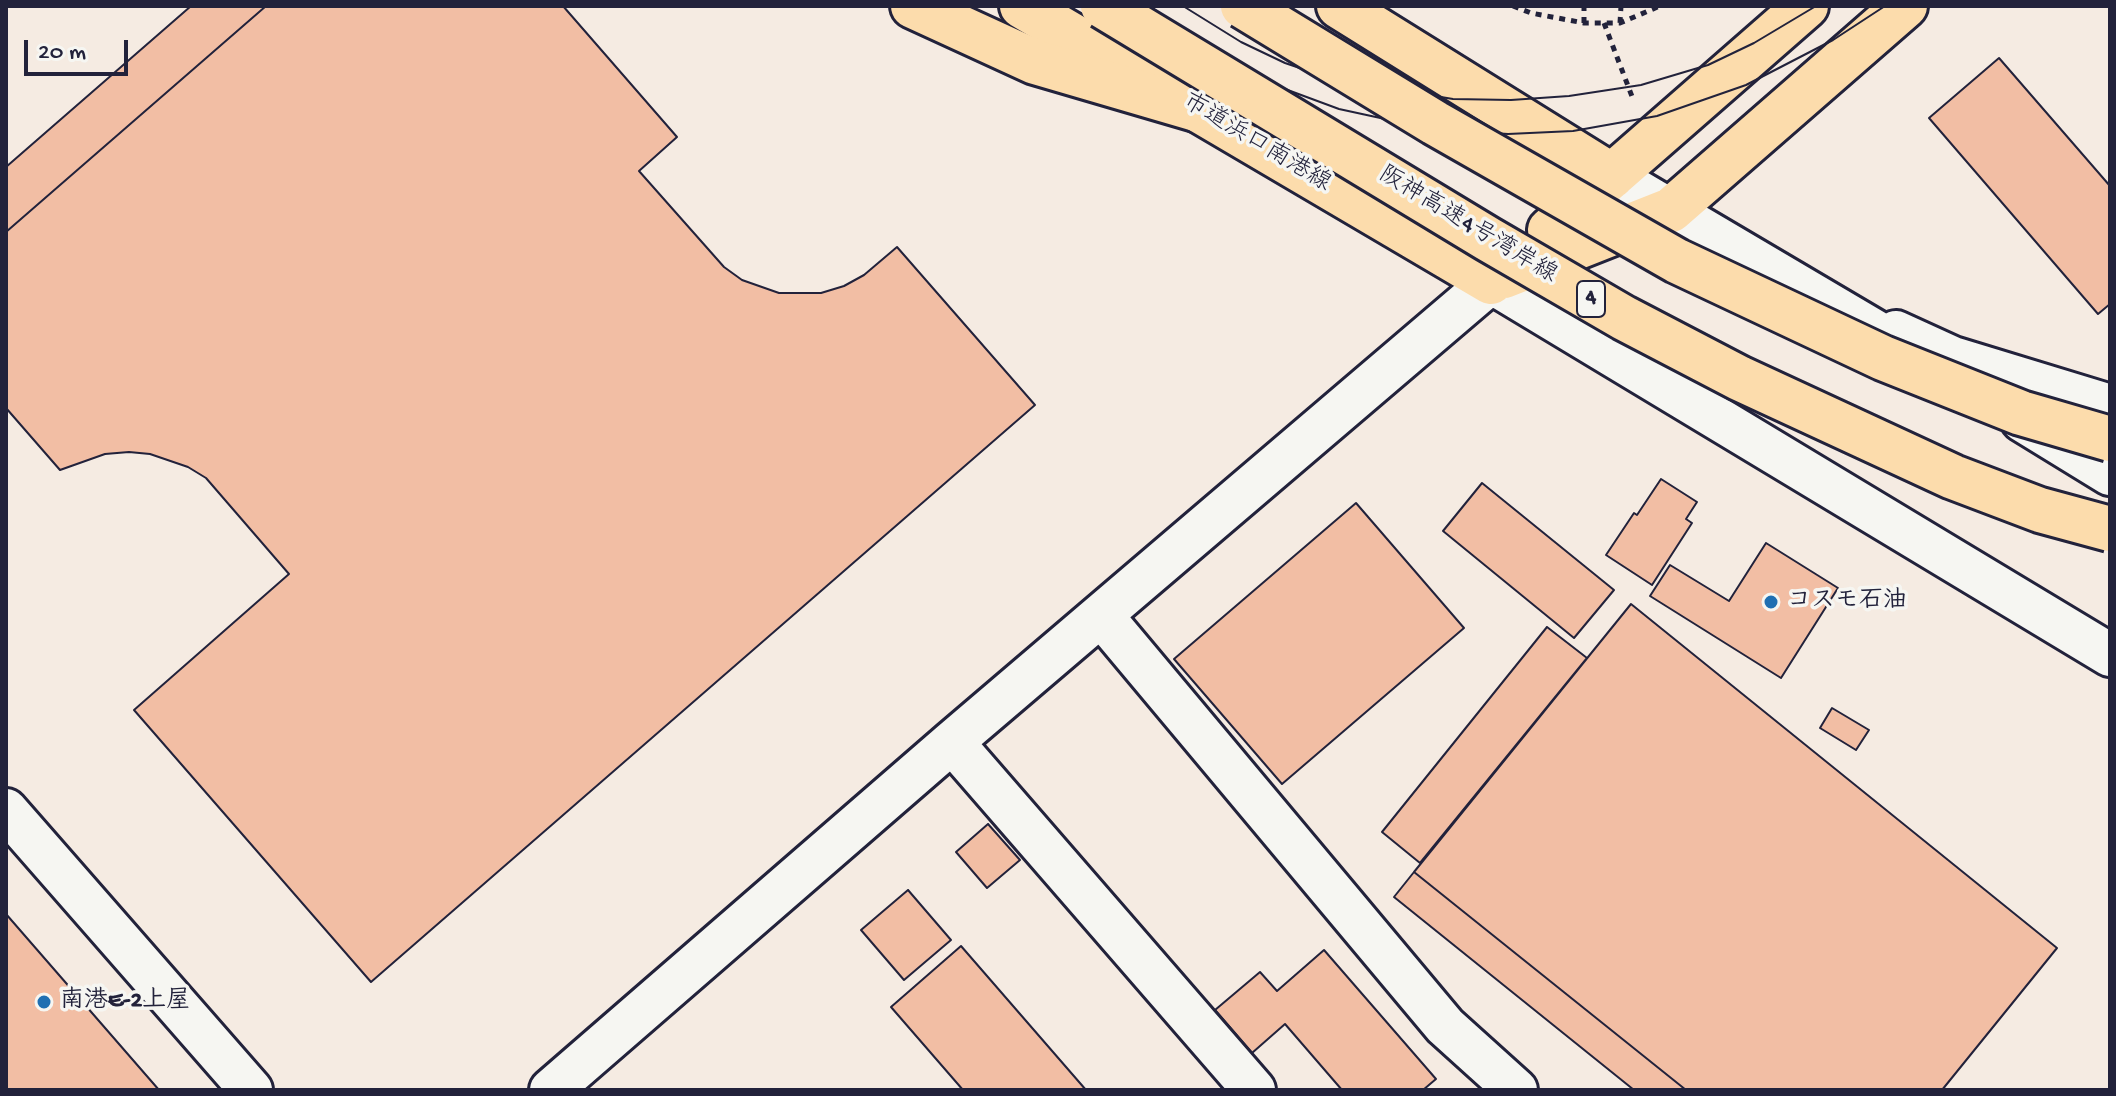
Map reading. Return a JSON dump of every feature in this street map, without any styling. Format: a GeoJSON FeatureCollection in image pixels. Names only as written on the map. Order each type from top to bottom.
{"type":"FeatureCollection","features":[{"type":"Feature","properties":{"kind":"main road"},"geometry":{"type":"LineString","coordinates":[[913,6],[1035,62],[1199,110]]}},
{"type":"Feature","properties":{"kind":"main road","name":"市道浜口南港線"},"geometry":{"type":"LineString","coordinates":[[1022,6],[1491,282]]}},
{"type":"Feature","properties":{"kind":"main road","name":"阪神高速4号湾岸線"},"geometry":{"type":"LineString","coordinates":[[1103,6],[1502,247],[1624,318],[1713,365],[1953,477],[2040,510],[2110,529]]}},
{"type":"Feature","properties":{"kind":"main road"},"geometry":{"type":"LineString","coordinates":[[1243,6],[1448,130],[1677,261],[1883,358],[2021,413],[2110,439]]}},
{"type":"Feature","properties":{"kind":"main road"},"geometry":{"type":"LineString","coordinates":[[1339,6],[1612,176]]}},
{"type":"Feature","properties":{"kind":"main road"},"geometry":{"type":"LineString","coordinates":[[1491,282],[1806,6]]}},
{"type":"Feature","properties":{"kind":"main road"},"geometry":{"type":"LineString","coordinates":[[1491,282],[1671,210],[1905,6]]}},
{"type":"Feature","properties":{"kind":"street"},"geometry":{"type":"LineString","coordinates":[[1612,176],[1819,296],[2110,474]]}},
{"type":"Feature","properties":{"kind":"street"},"geometry":{"type":"LineString","coordinates":[[551,1090],[952,742],[1491,282],[2110,655]]}},
{"type":"Feature","properties":{"kind":"street"},"geometry":{"type":"LineString","coordinates":[[1819,296],[1953,358],[2110,406]]}},
{"type":"Feature","properties":{"kind":"street"},"geometry":{"type":"LineString","coordinates":[[1101,615],[1445,1026],[1516,1090]]}},
{"type":"Feature","properties":{"kind":"street"},"geometry":{"type":"LineString","coordinates":[[952,742],[1254,1090]]}},
{"type":"Feature","properties":{"kind":"street"},"geometry":{"type":"LineString","coordinates":[[6,810],[251,1090]]}},
{"type":"Feature","properties":{"kind":"path"},"geometry":{"type":"LineString","coordinates":[[1513,6],[1531,13],[1584,23],[1620,23],[1660,6]]}},
{"type":"Feature","properties":{"kind":"path"},"geometry":{"type":"LineString","coordinates":[[1584,6],[1584,23]]}},
{"type":"Feature","properties":{"kind":"path"},"geometry":{"type":"LineString","coordinates":[[1620,23],[1621,6]]}},
{"type":"Feature","properties":{"kind":"path"},"geometry":{"type":"LineString","coordinates":[[1604,23],[1633,99]]}},
{"type":"Feature","properties":{"kind":"building"},"geometry":{"type":"Polygon","coordinates":[[[191,6],[266,6],[6,232],[6,167],[191,6]]]}},
{"type":"Feature","properties":{"kind":"building"},"geometry":{"type":"Polygon","coordinates":[[[266,6],[563,6],[677,137],[639,171],[724,267],[742,280],[779,293],[821,293],[844,286],[864,275],[897,247],[1035,405],[371,982],[134,710],[289,574],[206,478],[188,467],[150,454],[129,452],[105,454],[60,470],[6,408],[6,232],[266,6]]]}},
{"type":"Feature","properties":{"kind":"building"},"geometry":{"type":"Polygon","coordinates":[[[1999,58],[2110,186],[2110,304],[2098,314],[1929,118],[1999,58]]]}},
{"type":"Feature","properties":{"kind":"building"},"geometry":{"type":"Polygon","coordinates":[[[1661,479],[1697,502],[1686,519],[1692,523],[1652,585],[1606,555],[1661,479]]]}},
{"type":"Feature","properties":{"kind":"building"},"geometry":{"type":"Polygon","coordinates":[[[1482,483],[1614,590],[1574,638],[1443,531],[1482,483]]]}},
{"type":"Feature","properties":{"kind":"building"},"geometry":{"type":"Polygon","coordinates":[[[1356,503],[1464,628],[1282,784],[1174,659],[1356,503]]]}},
{"type":"Feature","properties":{"kind":"building"},"geometry":{"type":"Polygon","coordinates":[[[1766,543],[1838,588],[1781,678],[1650,596],[1670,565],[1729,601],[1766,543]]]}},
{"type":"Feature","properties":{"kind":"building"},"geometry":{"type":"Polygon","coordinates":[[[1631,604],[2057,948],[1942,1090],[1686,1090],[1414,872],[1631,604]]]}},
{"type":"Feature","properties":{"kind":"building"},"geometry":{"type":"Polygon","coordinates":[[[1547,627],[1587,658],[1420,863],[1382,832],[1547,627]]]}},
{"type":"Feature","properties":{"kind":"building"},"geometry":{"type":"Polygon","coordinates":[[[1832,708],[1869,730],[1856,750],[1820,728],[1832,708]]]}},
{"type":"Feature","properties":{"kind":"building"},"geometry":{"type":"Polygon","coordinates":[[[988,824],[1020,860],[987,888],[956,852],[988,824]]]}},
{"type":"Feature","properties":{"kind":"building"},"geometry":{"type":"Polygon","coordinates":[[[1414,872],[1686,1090],[1634,1090],[1394,897],[1414,872]]]}},
{"type":"Feature","properties":{"kind":"building"},"geometry":{"type":"Polygon","coordinates":[[[908,890],[951,940],[904,980],[861,930],[908,890]]]}},
{"type":"Feature","properties":{"kind":"building","name":"南港E-2上屋"},"geometry":{"type":"Polygon","coordinates":[[[6,914],[159,1090],[6,1090],[6,914]]]}},
{"type":"Feature","properties":{"kind":"building"},"geometry":{"type":"Polygon","coordinates":[[[961,946],[1086,1090],[963,1090],[891,1007],[961,946]]]}},
{"type":"Feature","properties":{"kind":"building"},"geometry":{"type":"Polygon","coordinates":[[[1324,950],[1436,1079],[1423,1090],[1342,1090],[1285,1024],[1252,1053],[1215,1010],[1260,972],[1277,991],[1324,950]]]}},
{"type":"Feature","properties":{"kind":"tram line"},"geometry":{"type":"LineString","coordinates":[[1149,6],[1215,50],[1285,89],[1339,109],[1431,129],[1508,134],[1573,131],[1657,116],[1746,85],[1833,40],[1885,6]]}},
{"type":"Feature","properties":{"kind":"tram line"},"geometry":{"type":"LineString","coordinates":[[1183,6],[1241,42],[1285,63],[1332,79],[1453,99],[1511,100],[1569,96],[1641,85],[1708,65],[1754,43],[1816,6]]}},
{"type":"Feature","properties":{"kind":"place","name":"コスモ石油"},"geometry":{"type":"Point","coordinates":[1771,602]}},
{"type":"Feature","properties":{"kind":"place","name":"南港E-2上屋"},"geometry":{"type":"Point","coordinates":[44,1002]}}]}
